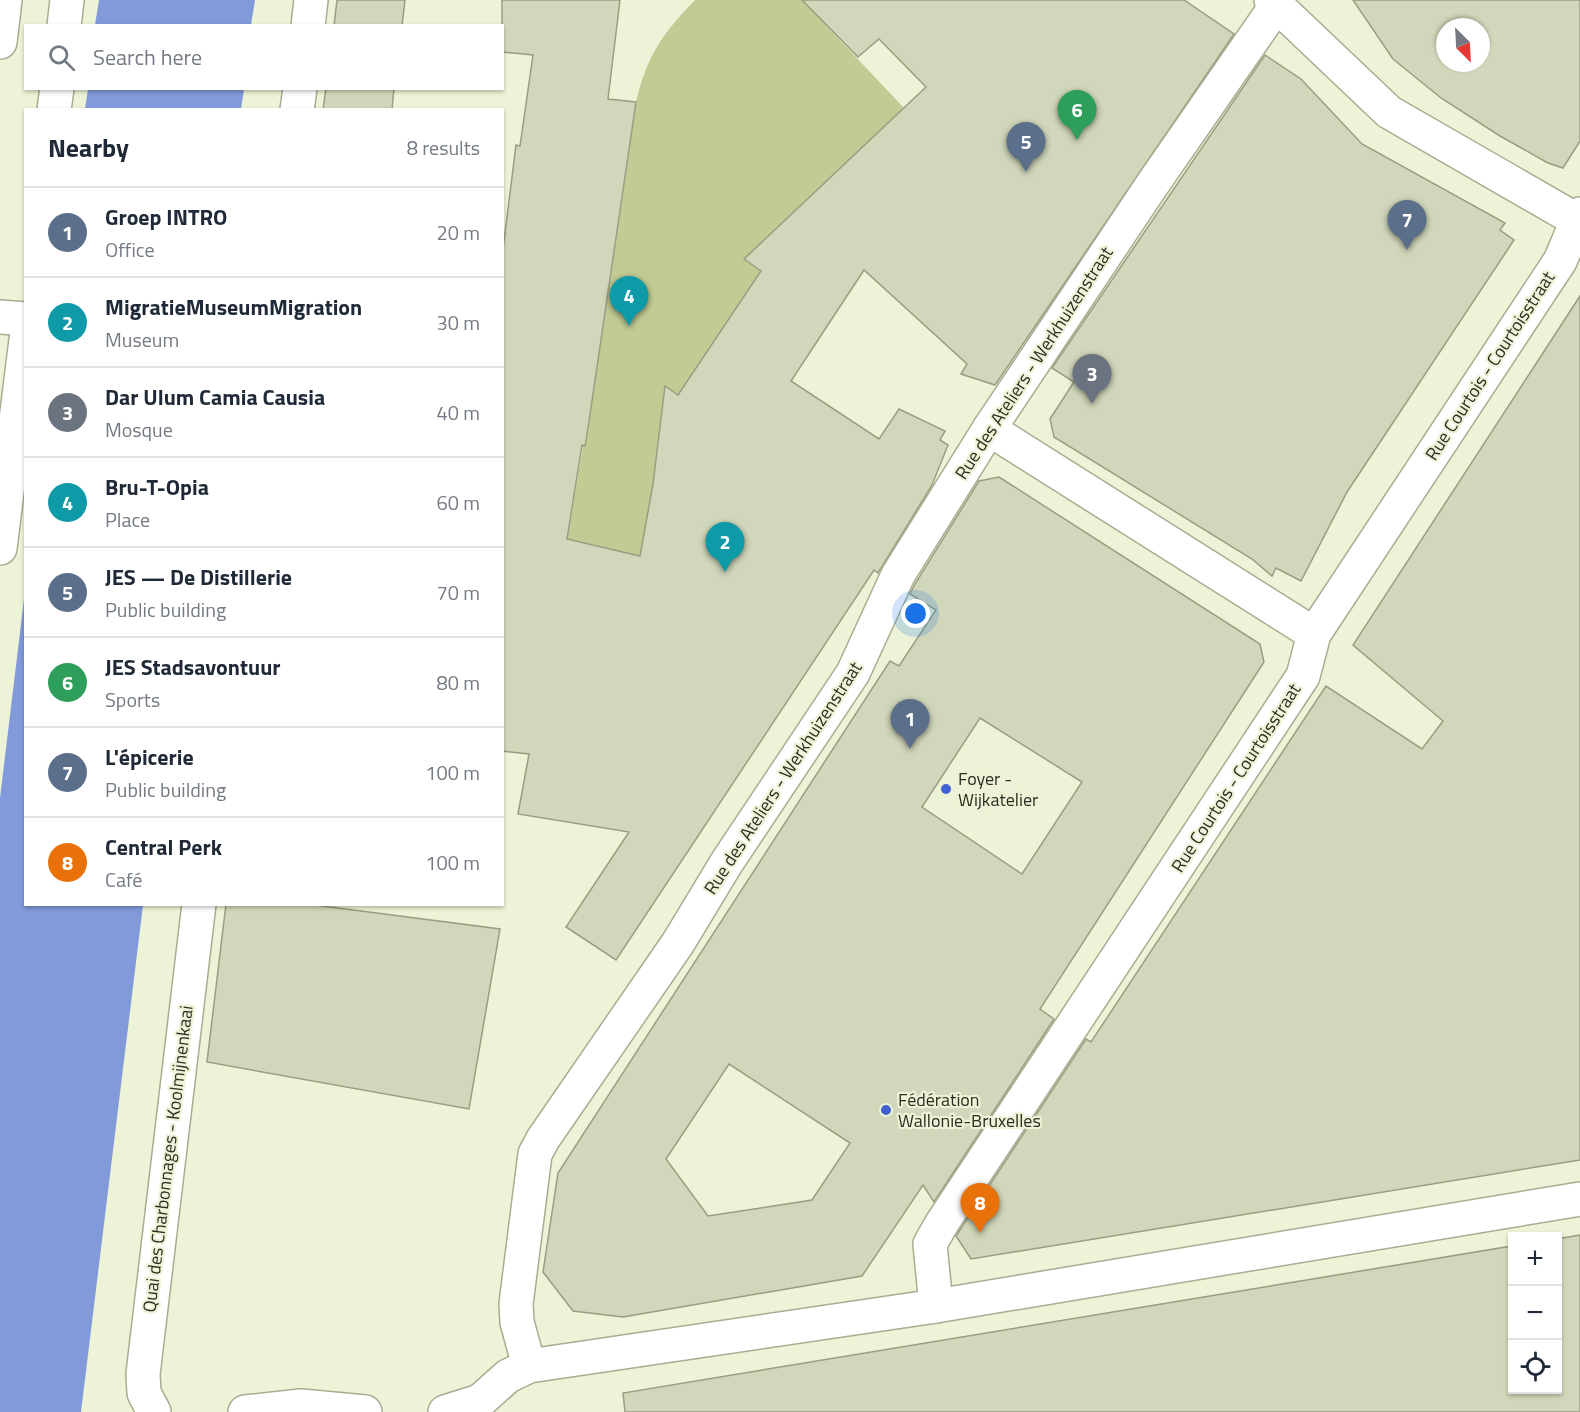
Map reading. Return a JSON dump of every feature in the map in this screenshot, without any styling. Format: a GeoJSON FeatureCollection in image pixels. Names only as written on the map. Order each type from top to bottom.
{"type":"FeatureCollection","features":[{"type":"Feature","properties":{"kind":"street"},"geometry":{"type":"LineString","coordinates":[[0,42],[5,0]]}},
{"type":"Feature","properties":{"kind":"street"},"geometry":{"type":"LineString","coordinates":[[64,24],[68,0]]}},
{"type":"Feature","properties":{"kind":"street"},"geometry":{"type":"LineString","coordinates":[[308,24],[311,0]]}},
{"type":"Feature","properties":{"kind":"street"},"geometry":{"type":"LineString","coordinates":[[1274,3],[1389,112],[1579,219]]}},
{"type":"Feature","properties":{"kind":"street","name":"Rue des Ateliers - Werkhuizenstraat"},"geometry":{"type":"LineString","coordinates":[[529,1366],[517,1322],[516,1304],[535,1154],[543,1139],[678,943],[727,862],[853,673],[898,575],[989,429],[1274,3]]}},
{"type":"Feature","properties":{"kind":"street"},"geometry":{"type":"LineString","coordinates":[[54,108],[57,90]]}},
{"type":"Feature","properties":{"kind":"street"},"geometry":{"type":"LineString","coordinates":[[297,108],[300,90]]}},
{"type":"Feature","properties":{"kind":"street","name":"Rue Courtois - Courtoisstraat"},"geometry":{"type":"LineString","coordinates":[[936,1306],[930,1244],[942,1223],[1303,676],[1314,634],[1560,261],[1579,219]]}},
{"type":"Feature","properties":{"kind":"street"},"geometry":{"type":"LineString","coordinates":[[0,317],[24,320]]}},
{"type":"Feature","properties":{"kind":"street"},"geometry":{"type":"LineString","coordinates":[[0,548],[24,356]]}},
{"type":"Feature","properties":{"kind":"street"},"geometry":{"type":"LineString","coordinates":[[989,429],[1314,634]]}},
{"type":"Feature","properties":{"kind":"street","name":"Quai des Charbonnages - Koolmijnenkaai"},"geometry":{"type":"LineString","coordinates":[[154,1412],[144,1393],[142,1374],[199,906]]}},
{"type":"Feature","properties":{"kind":"street"},"geometry":{"type":"LineString","coordinates":[[445,1412],[480,1407],[508,1376],[529,1366],[936,1306],[1580,1199]]}},
{"type":"Feature","properties":{"kind":"street"},"geometry":{"type":"LineString","coordinates":[[244,1412],[301,1406],[365,1412]]}},
{"type":"Feature","properties":{"kind":"green space"},"geometry":{"type":"Polygon","coordinates":[[[695,0],[802,0],[904,108],[744,259],[761,271],[678,395],[665,386],[653,484],[641,556],[604,548],[562,570],[604,322],[636,102],[645,71],[657,46],[695,0]]]}},
{"type":"Feature","properties":{"kind":"water"},"geometry":{"type":"Polygon","coordinates":[[[99,0],[255,0],[251,24],[95,24],[99,0]]]}},
{"type":"Feature","properties":{"kind":"water"},"geometry":{"type":"Polygon","coordinates":[[[88,90],[244,90],[241,108],[85,108],[88,90]]]}},
{"type":"Feature","properties":{"kind":"water"},"geometry":{"type":"Polygon","coordinates":[[[24,599],[24,906],[143,906],[81,1412],[0,1412],[0,798],[24,599]]]}},
{"type":"Feature","properties":{"kind":"building"},"geometry":{"type":"Polygon","coordinates":[[[337,0],[405,0],[402,24],[334,24],[337,0]]]}},
{"type":"Feature","properties":{"kind":"building"},"geometry":{"type":"Polygon","coordinates":[[[502,0],[620,0],[608,99],[636,102],[588,428],[585,446],[582,445],[567,539],[640,556],[653,484],[665,386],[678,395],[761,271],[744,259],[926,87],[879,39],[858,57],[802,0],[1184,0],[1234,34],[995,385],[961,374],[967,364],[864,270],[791,381],[879,439],[899,409],[945,431],[940,440],[948,445],[932,485],[878,573],[874,570],[616,960],[566,927],[629,832],[518,814],[529,754],[504,751],[504,241],[516,145],[520,146],[533,55],[504,52],[504,24],[502,24],[502,0]]]}},
{"type":"Feature","properties":{"kind":"building"},"geometry":{"type":"Polygon","coordinates":[[[1353,0],[1580,0],[1580,141],[1563,168],[1548,163],[1500,136],[1441,98],[1393,59],[1353,0]]]}},
{"type":"Feature","properties":{"kind":"building"},"geometry":{"type":"Polygon","coordinates":[[[1265,55],[1301,79],[1362,144],[1505,223],[1500,230],[1514,240],[1347,492],[1301,581],[1276,568],[1272,576],[1252,559],[1054,437],[1050,419],[1074,382],[1052,368],[1265,55]]]}},
{"type":"Feature","properties":{"kind":"building"},"geometry":{"type":"Polygon","coordinates":[[[326,90],[394,90],[392,108],[323,108],[326,90]]]}},
{"type":"Feature","properties":{"kind":"building"},"geometry":{"type":"Polygon","coordinates":[[[1580,296],[1580,1160],[971,1259],[956,1236],[1086,1039],[1091,1042],[1326,686],[1422,749],[1443,721],[1353,645],[1580,296]]]}},
{"type":"Feature","properties":{"kind":"building"},"geometry":{"type":"Polygon","coordinates":[[[999,477],[1260,644],[1264,662],[1040,1009],[1054,1019],[934,1202],[923,1185],[862,1276],[623,1317],[573,1311],[543,1272],[558,1173],[890,661],[899,666],[936,610],[910,594],[979,481],[999,477]],[[980,718],[922,807],[1022,874],[1082,782],[980,718]],[[729,1064],[666,1159],[708,1216],[812,1200],[850,1143],[729,1064]]]}},
{"type":"Feature","properties":{"kind":"building"},"geometry":{"type":"Polygon","coordinates":[[[226,906],[322,906],[500,929],[469,1109],[207,1062],[226,906]]]}},
{"type":"Feature","properties":{"kind":"building"},"geometry":{"type":"Polygon","coordinates":[[[1580,1235],[1580,1412],[625,1412],[623,1393],[1508,1247],[1508,1394],[1562,1394],[1562,1238],[1580,1235]]]}},
{"type":"Feature","properties":{"kind":"place","name":"JES Stadsavontuur"},"geometry":{"type":"Point","coordinates":[1077,140]}},
{"type":"Feature","properties":{"kind":"place","name":"JES — De Distillerie"},"geometry":{"type":"Point","coordinates":[1026,172]}},
{"type":"Feature","properties":{"kind":"place","name":"L'épicerie"},"geometry":{"type":"Point","coordinates":[1407,250]}},
{"type":"Feature","properties":{"kind":"place","name":"Bru-T-Opia"},"geometry":{"type":"Point","coordinates":[629,326]}},
{"type":"Feature","properties":{"kind":"place","name":"Dar Ulum Camia Causia"},"geometry":{"type":"Point","coordinates":[1092,404]}},
{"type":"Feature","properties":{"kind":"place","name":"MigratieMuseumMigration"},"geometry":{"type":"Point","coordinates":[725,572]}},
{"type":"Feature","properties":{"kind":"place","name":"Groep INTRO"},"geometry":{"type":"Point","coordinates":[910,749]}},
{"type":"Feature","properties":{"kind":"place","name":"Foyer - Wijkatelier"},"geometry":{"type":"Point","coordinates":[946,789]}},
{"type":"Feature","properties":{"kind":"place","name":"Fédération Wallonie-Bruxelles"},"geometry":{"type":"Point","coordinates":[886,1110]}},
{"type":"Feature","properties":{"kind":"place","name":"Central Perk"},"geometry":{"type":"Point","coordinates":[980,1233]}}]}
